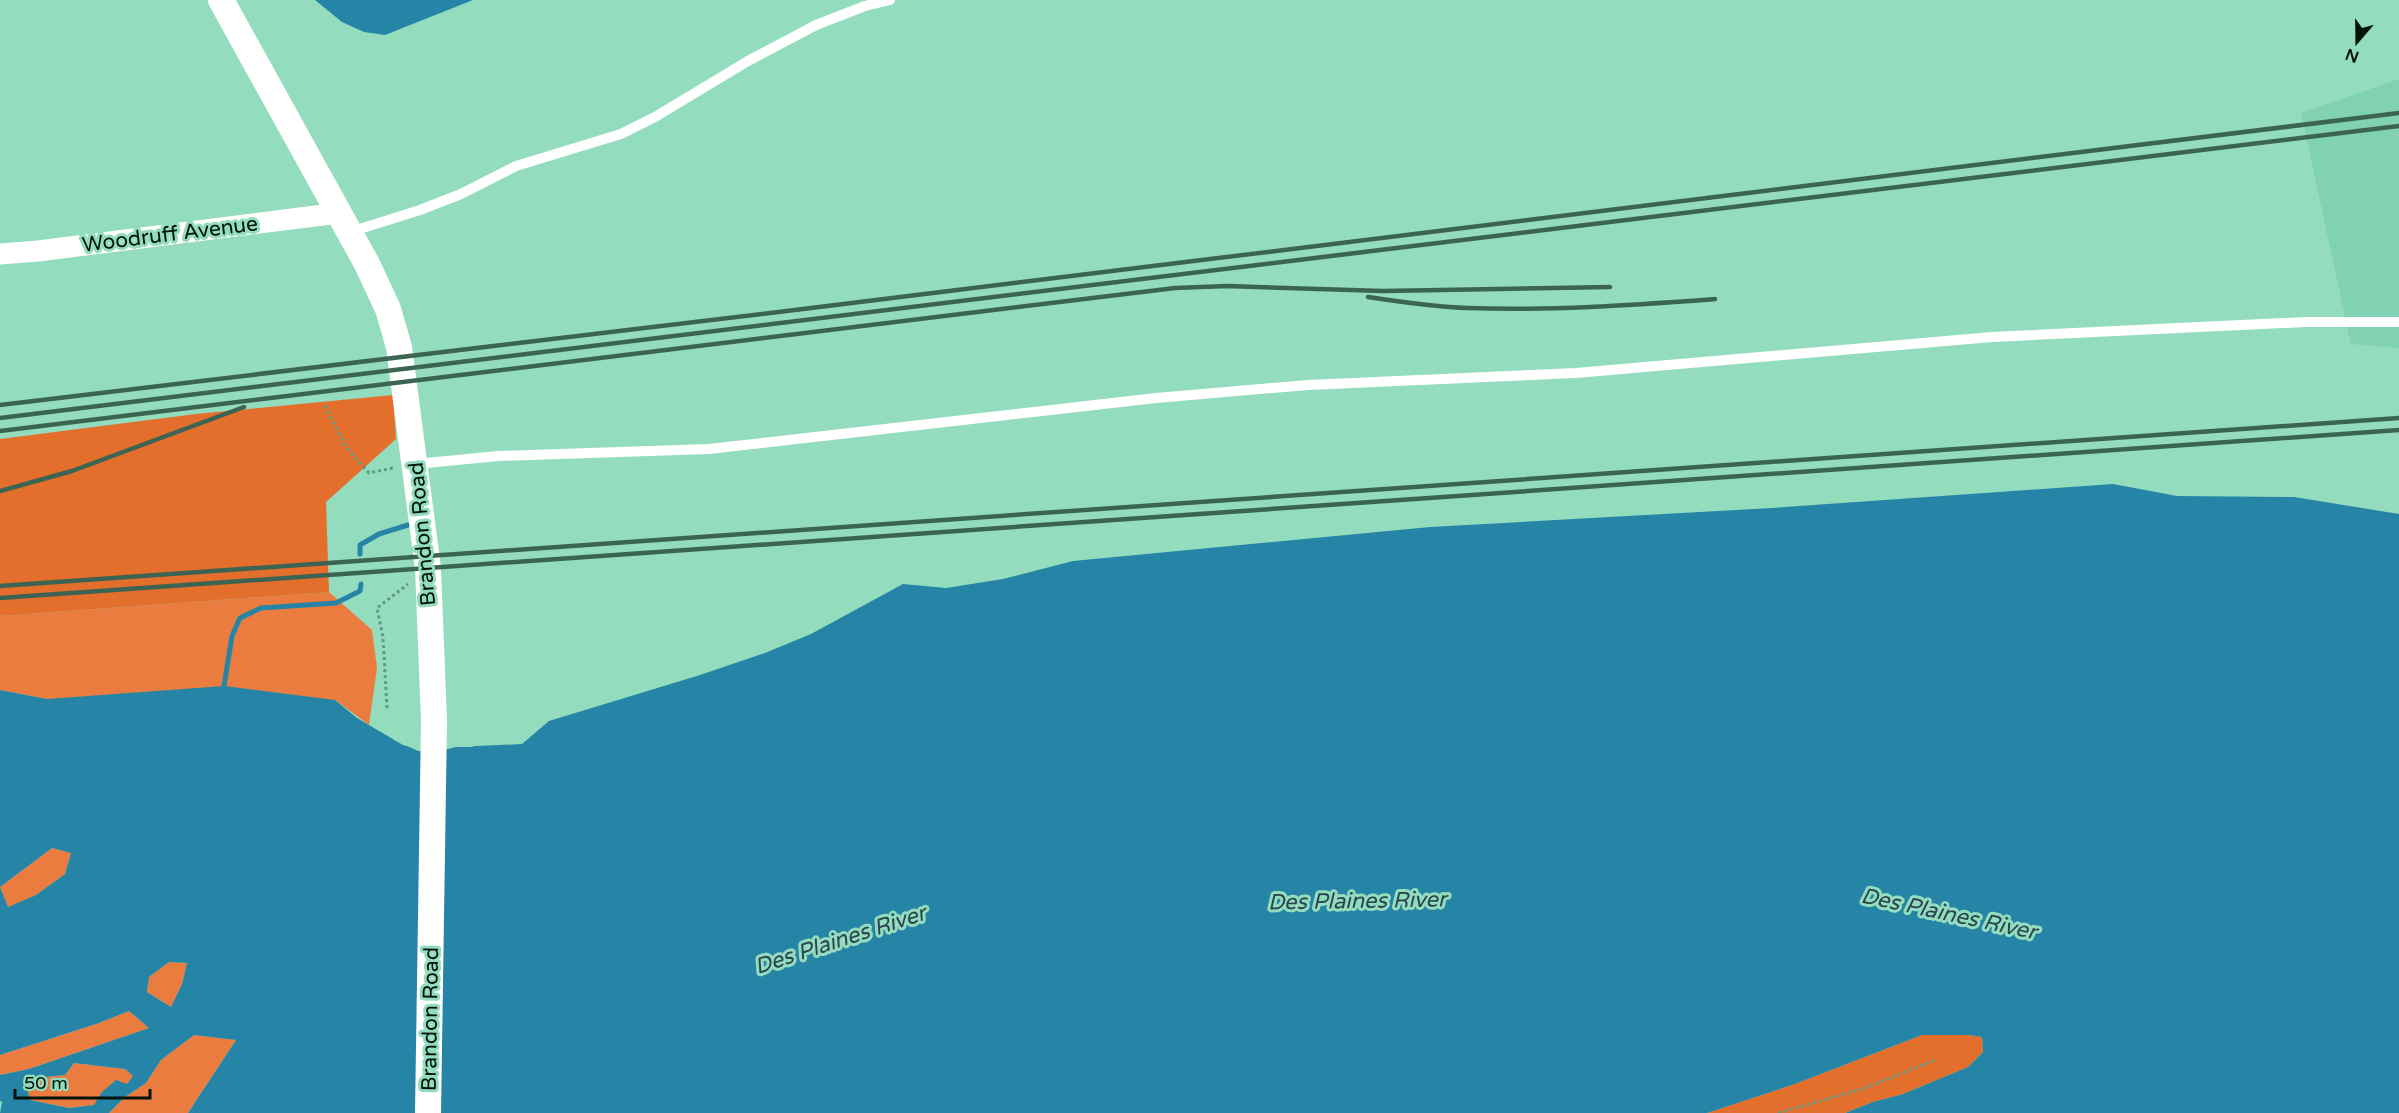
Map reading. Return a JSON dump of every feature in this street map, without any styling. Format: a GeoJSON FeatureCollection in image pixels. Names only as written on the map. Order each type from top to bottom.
{"type":"FeatureCollection","features":[{"type":"Feature","properties":{"kind":"street","name":"Brandon Road"},"geometry":{"type":"LineString","coordinates":[[221,0],[345,222],[388,309],[399,347],[428,568],[434,721],[428,1113]]}},
{"type":"Feature","properties":{"kind":"street","name":"Woodruff Avenue"},"geometry":{"type":"LineString","coordinates":[[0,254],[345,222]]}},
{"type":"Feature","properties":{"kind":"lane"},"geometry":{"type":"LineString","coordinates":[[345,222],[420,210],[461,194],[516,166],[621,134],[816,25],[865,6],[890,0]]}},
{"type":"Feature","properties":{"kind":"lane"},"geometry":{"type":"LineString","coordinates":[[416,464],[498,456],[708,449],[1156,398],[1308,385],[1576,374],[1992,337],[2305,321],[2399,322]]}},
{"type":"Feature","properties":{"kind":"path"},"geometry":{"type":"LineString","coordinates":[[325,406],[346,447],[369,473],[416,464]]}},
{"type":"Feature","properties":{"kind":"path"},"geometry":{"type":"LineString","coordinates":[[387,708],[383,637],[377,608],[428,568]]}},
{"type":"Feature","properties":{"kind":"path"},"geometry":{"type":"LineString","coordinates":[[1778,1113],[1862,1089],[1935,1060]]}},
{"type":"Feature","properties":{"kind":"shaded area"},"geometry":{"type":"Polygon","coordinates":[[[2399,79],[2399,348],[2351,344],[2301,113],[2399,79]]]}},
{"type":"Feature","properties":{"kind":"shaded area"},"geometry":{"type":"Polygon","coordinates":[[[393,395],[396,439],[326,502],[329,592],[0,616],[0,439],[196,414],[393,395]]]}},
{"type":"Feature","properties":{"kind":"shaded area"},"geometry":{"type":"Polygon","coordinates":[[[329,592],[372,630],[377,668],[369,725],[335,700],[47,699],[0,690],[0,616],[329,592]]]}},
{"type":"Feature","properties":{"kind":"shaded area"},"geometry":{"type":"Polygon","coordinates":[[[52,848],[71,853],[65,874],[36,895],[8,908],[0,887],[52,848]]]}},
{"type":"Feature","properties":{"kind":"shaded area"},"geometry":{"type":"Polygon","coordinates":[[[169,962],[187,963],[182,984],[171,1007],[147,992],[149,977],[169,962]]]}},
{"type":"Feature","properties":{"kind":"shaded area"},"geometry":{"type":"Polygon","coordinates":[[[129,1011],[149,1028],[29,1069],[0,1075],[0,1055],[129,1011]]]}},
{"type":"Feature","properties":{"kind":"shaded area"},"geometry":{"type":"Polygon","coordinates":[[[194,1035],[236,1040],[188,1113],[109,1113],[125,1097],[146,1083],[161,1060],[194,1035]]]}},
{"type":"Feature","properties":{"kind":"shaded area"},"geometry":{"type":"Polygon","coordinates":[[[1922,1035],[1982,1037],[1983,1052],[1968,1067],[1903,1094],[1845,1113],[1707,1113],[1792,1085],[1922,1035]]]}},
{"type":"Feature","properties":{"kind":"shaded area"},"geometry":{"type":"Polygon","coordinates":[[[74,1063],[125,1069],[133,1076],[127,1084],[102,1092],[95,1105],[69,1108],[30,1100],[27,1088],[37,1078],[65,1075],[74,1063]]]}},
{"type":"Feature","properties":{"kind":"water"},"geometry":{"type":"Polygon","coordinates":[[[315,0],[473,0],[385,35],[364,32],[342,22],[315,0]]]}},
{"type":"Feature","properties":{"kind":"water","name":"Des Plaines River"},"geometry":{"type":"Polygon","coordinates":[[[2113,484],[2177,496],[2294,497],[2399,514],[2399,1113],[1845,1113],[1903,1094],[1968,1067],[1983,1052],[1982,1037],[1922,1035],[1792,1085],[1707,1113],[188,1113],[236,1040],[194,1035],[161,1060],[146,1083],[125,1097],[109,1113],[0,1113],[2,1102],[0,1101],[0,1075],[29,1069],[149,1028],[129,1011],[0,1055],[0,887],[0,690],[47,699],[224,686],[335,700],[357,718],[403,745],[436,752],[455,747],[522,744],[549,721],[765,653],[811,634],[903,584],[946,588],[1003,579],[1073,561],[1430,527],[1772,508],[2113,484]],[[52,848],[0,887],[8,907],[36,895],[65,874],[71,853],[52,848]],[[169,962],[149,977],[147,992],[171,1007],[182,984],[187,963],[169,962]],[[74,1063],[65,1075],[37,1078],[27,1088],[30,1100],[69,1108],[94,1105],[102,1092],[116,1080],[127,1084],[133,1076],[125,1069],[74,1063]]]}},
{"type":"Feature","properties":{"kind":"pier"},"geometry":{"type":"Polygon","coordinates":[[[394,737],[419,748],[436,749],[454,744],[472,744],[473,747],[455,747],[436,752],[418,751],[394,740],[394,737]]]}},
{"type":"Feature","properties":{"kind":"waterway"},"geometry":{"type":"LineString","coordinates":[[360,554],[360,545],[379,534],[408,525]]}},
{"type":"Feature","properties":{"kind":"waterway"},"geometry":{"type":"LineString","coordinates":[[224,686],[232,636],[240,618],[261,608],[336,603],[360,591],[361,584]]}},
{"type":"Feature","properties":{"kind":"railway"},"geometry":{"type":"LineString","coordinates":[[0,405],[2399,113]]}},
{"type":"Feature","properties":{"kind":"railway"},"geometry":{"type":"LineString","coordinates":[[0,418],[2399,126]]}},
{"type":"Feature","properties":{"kind":"railway"},"geometry":{"type":"LineString","coordinates":[[0,431],[1175,288],[1227,286],[1383,291],[1610,287]]}},
{"type":"Feature","properties":{"kind":"railway"},"geometry":{"type":"LineString","coordinates":[[1368,297],[1443,307],[1499,309],[1591,307],[1715,299]]}},
{"type":"Feature","properties":{"kind":"railway"},"geometry":{"type":"LineString","coordinates":[[0,491],[72,471],[244,407]]}},
{"type":"Feature","properties":{"kind":"railway"},"geometry":{"type":"LineString","coordinates":[[0,586],[2399,418]]}},
{"type":"Feature","properties":{"kind":"railway"},"geometry":{"type":"LineString","coordinates":[[0,598],[2399,430]]}}]}
